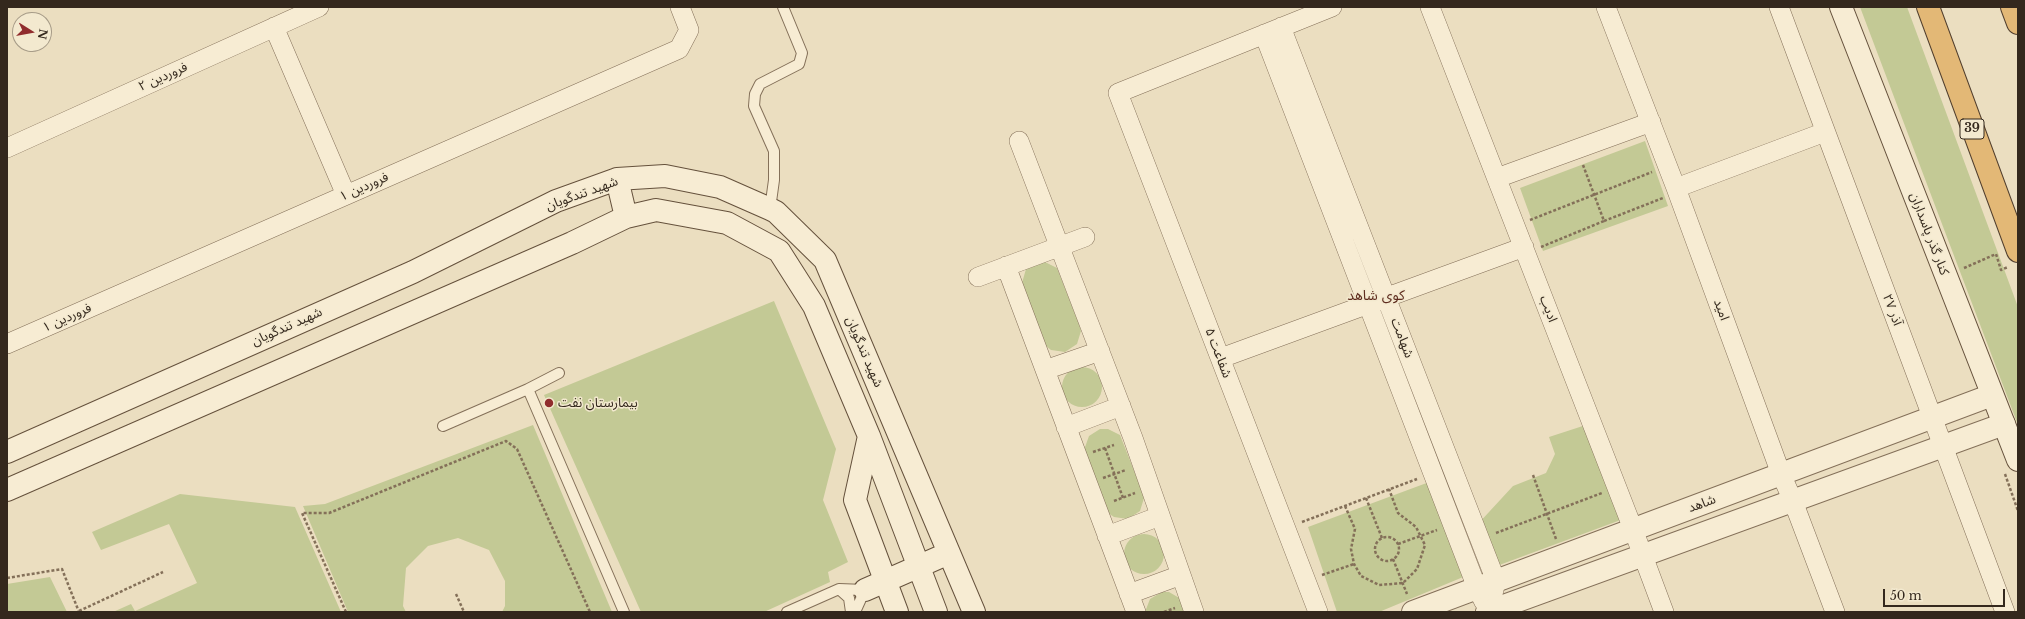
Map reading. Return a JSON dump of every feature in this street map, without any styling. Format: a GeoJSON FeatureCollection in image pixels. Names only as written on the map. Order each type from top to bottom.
{"type":"FeatureCollection","features":[{"type":"Feature","properties":{"kind":"highway","name":"39"},"geometry":{"type":"LineString","coordinates":[[1928,7],[2018,251]]}},
{"type":"Feature","properties":{"kind":"highway"},"geometry":{"type":"LineString","coordinates":[[2012,7],[2018,24]]}},
{"type":"Feature","properties":{"kind":"main road","name":"کنار گذر پاسداران"},"geometry":{"type":"LineString","coordinates":[[1841,7],[2018,460]]}},
{"type":"Feature","properties":{"kind":"main road","name":"شهید تندگویان"},"geometry":{"type":"LineString","coordinates":[[7,452],[413,272],[556,201],[617,179],[665,176],[720,187],[776,212],[825,260],[974,612]]}},
{"type":"Feature","properties":{"kind":"main road"},"geometry":{"type":"LineString","coordinates":[[617,179],[626,217]]}},
{"type":"Feature","properties":{"kind":"main road"},"geometry":{"type":"LineString","coordinates":[[7,490],[572,243],[626,217],[656,210],[727,223],[779,251],[814,306],[869,436],[936,612]]}},
{"type":"Feature","properties":{"kind":"main road"},"geometry":{"type":"LineString","coordinates":[[814,306],[839,293]]}},
{"type":"Feature","properties":{"kind":"main road","name":"شاهد"},"geometry":{"type":"LineString","coordinates":[[1410,605],[1486,584],[1992,395]]}},
{"type":"Feature","properties":{"kind":"main road"},"geometry":{"type":"LineString","coordinates":[[1488,612],[2004,424]]}},
{"type":"Feature","properties":{"kind":"main road"},"geometry":{"type":"LineString","coordinates":[[869,436],[855,500],[897,612]]}},
{"type":"Feature","properties":{"kind":"main road"},"geometry":{"type":"LineString","coordinates":[[864,590],[949,554]]}},
{"type":"Feature","properties":{"kind":"street","name":"فروردین ۲"},"geometry":{"type":"LineString","coordinates":[[7,148],[319,7]]}},
{"type":"Feature","properties":{"kind":"street","name":"فروردین ۱"},"geometry":{"type":"LineString","coordinates":[[7,344],[679,48],[689,30],[680,7]]}},
{"type":"Feature","properties":{"kind":"street"},"geometry":{"type":"LineString","coordinates":[[1264,34],[1332,7]]}},
{"type":"Feature","properties":{"kind":"street","name":"ادیب"},"geometry":{"type":"LineString","coordinates":[[1430,7],[1617,487],[1664,612]]}},
{"type":"Feature","properties":{"kind":"street","name":"امید"},"geometry":{"type":"LineString","coordinates":[[1606,7],[1667,166],[1671,192],[1781,474],[1793,501],[1835,612]]}},
{"type":"Feature","properties":{"kind":"street","name":"آذر ۲۷"},"geometry":{"type":"LineString","coordinates":[[1778,7],[2005,612]]}},
{"type":"Feature","properties":{"kind":"street"},"geometry":{"type":"LineString","coordinates":[[274,27],[346,195]]}},
{"type":"Feature","properties":{"kind":"street","name":"شهامت"},"geometry":{"type":"LineString","coordinates":[[1281,27],[1479,539],[1486,584]]}},
{"type":"Feature","properties":{"kind":"street","name":"شهامت"},"geometry":{"type":"LineString","coordinates":[[1264,34],[1433,473],[1486,584]]}},
{"type":"Feature","properties":{"kind":"street","name":"شفاعت ۵"},"geometry":{"type":"LineString","coordinates":[[1264,34],[1118,93],[1318,612]]}},
{"type":"Feature","properties":{"kind":"street"},"geometry":{"type":"LineString","coordinates":[[1497,178],[1650,122]]}},
{"type":"Feature","properties":{"kind":"street"},"geometry":{"type":"LineString","coordinates":[[1671,192],[1826,132]]}},
{"type":"Feature","properties":{"kind":"street"},"geometry":{"type":"LineString","coordinates":[[1019,141],[1121,406],[1194,612]]}},
{"type":"Feature","properties":{"kind":"street"},"geometry":{"type":"LineString","coordinates":[[978,276],[1085,237]]}},
{"type":"Feature","properties":{"kind":"street"},"geometry":{"type":"LineString","coordinates":[[1220,358],[1368,305],[1386,297],[1525,250]]}},
{"type":"Feature","properties":{"kind":"street"},"geometry":{"type":"LineString","coordinates":[[1006,266],[1136,612]]}},
{"type":"Feature","properties":{"kind":"street"},"geometry":{"type":"LineString","coordinates":[[1045,370],[1100,351]]}},
{"type":"Feature","properties":{"kind":"street"},"geometry":{"type":"LineString","coordinates":[[1066,427],[1121,406]]}},
{"type":"Feature","properties":{"kind":"street"},"geometry":{"type":"LineString","coordinates":[[1107,536],[1160,516]]}},
{"type":"Feature","properties":{"kind":"street"},"geometry":{"type":"LineString","coordinates":[[1129,594],[1181,575]]}},
{"type":"Feature","properties":{"kind":"street"},"geometry":{"type":"LineString","coordinates":[[1486,584],[1488,612]]}},
{"type":"Feature","properties":{"kind":"lane"},"geometry":{"type":"LineString","coordinates":[[770,209],[774,180],[774,151],[754,106],[755,94],[760,84],[799,64],[802,53],[783,7]]}},
{"type":"Feature","properties":{"kind":"lane"},"geometry":{"type":"LineString","coordinates":[[443,426],[528,389],[560,373]]}},
{"type":"Feature","properties":{"kind":"lane"},"geometry":{"type":"LineString","coordinates":[[528,389],[624,612]]}},
{"type":"Feature","properties":{"kind":"lane"},"geometry":{"type":"LineString","coordinates":[[839,589],[849,598],[852,612]]}},
{"type":"Feature","properties":{"kind":"lane"},"geometry":{"type":"LineString","coordinates":[[787,612],[800,609],[839,589],[864,590],[855,612]]}},
{"type":"Feature","properties":{"kind":"path"},"geometry":{"type":"LineString","coordinates":[[1576,149],[1604,221]]}},
{"type":"Feature","properties":{"kind":"path"},"geometry":{"type":"LineString","coordinates":[[1515,226],[1667,166]]}},
{"type":"Feature","properties":{"kind":"path"},"geometry":{"type":"LineString","coordinates":[[1525,250],[1604,221],[1671,192]]}},
{"type":"Feature","properties":{"kind":"path"},"geometry":{"type":"LineString","coordinates":[[1996,254],[2001,270]]}},
{"type":"Feature","properties":{"kind":"path"},"geometry":{"type":"LineString","coordinates":[[346,612],[302,513],[329,513],[506,441],[517,449],[590,612]]}},
{"type":"Feature","properties":{"kind":"path"},"geometry":{"type":"LineString","coordinates":[[1090,453],[1114,445]]}},
{"type":"Feature","properties":{"kind":"path"},"geometry":{"type":"LineString","coordinates":[[1105,448],[1123,498]]}},
{"type":"Feature","properties":{"kind":"path"},"geometry":{"type":"LineString","coordinates":[[1088,484],[1142,464]]}},
{"type":"Feature","properties":{"kind":"path"},"geometry":{"type":"LineString","coordinates":[[1286,527],[1433,473]]}},
{"type":"Feature","properties":{"kind":"path"},"geometry":{"type":"LineString","coordinates":[[1533,475],[1562,556]]}},
{"type":"Feature","properties":{"kind":"path"},"geometry":{"type":"LineString","coordinates":[[1479,539],[1617,487]]}},
{"type":"Feature","properties":{"kind":"path"},"geometry":{"type":"LineString","coordinates":[[1344,506],[1355,529],[1352,549],[1354,564],[1361,576],[1379,585],[1403,583],[1417,569],[1425,545],[1416,527],[1398,513],[1389,489]]}},
{"type":"Feature","properties":{"kind":"path"},"geometry":{"type":"LineString","coordinates":[[1114,501],[1135,493]]}},
{"type":"Feature","properties":{"kind":"path"},"geometry":{"type":"LineString","coordinates":[[1366,498],[1382,538]]}},
{"type":"Feature","properties":{"kind":"path"},"geometry":{"type":"LineString","coordinates":[[1386,536],[1395,540],[1400,548],[1397,558],[1388,562],[1379,559],[1374,550],[1378,541],[1382,538],[1386,536]]}},
{"type":"Feature","properties":{"kind":"path"},"geometry":{"type":"LineString","coordinates":[[1398,544],[1421,537]]}},
{"type":"Feature","properties":{"kind":"path"},"geometry":{"type":"LineString","coordinates":[[1393,559],[1410,605]]}},
{"type":"Feature","properties":{"kind":"path"},"geometry":{"type":"LineString","coordinates":[[1306,580],[1354,564]]}},
{"type":"Feature","properties":{"kind":"path"},"geometry":{"type":"LineString","coordinates":[[7,578],[62,570],[79,612],[163,572]]}},
{"type":"Feature","properties":{"kind":"path"},"geometry":{"type":"LineString","coordinates":[[456,594],[464,612]]}},
{"type":"Feature","properties":{"kind":"green space"},"geometry":{"type":"Polygon","coordinates":[[[1860,7],[1907,7],[2018,307],[2018,425],[1860,7]]]}},
{"type":"Feature","properties":{"kind":"green space"},"geometry":{"type":"Polygon","coordinates":[[[1645,141],[1668,206],[1543,251],[1520,188],[1645,141]]]}},
{"type":"Feature","properties":{"kind":"green space"},"geometry":{"type":"Polygon","coordinates":[[[1045,262],[1057,268],[1081,331],[1077,344],[1065,352],[1051,350],[1046,346],[1022,283],[1026,269],[1031,265],[1045,262]]]}},
{"type":"Feature","properties":{"kind":"green space"},"geometry":{"type":"Polygon","coordinates":[[[774,301],[836,449],[823,500],[848,562],[828,572],[830,582],[764,612],[641,612],[544,395],[774,301]]]}},
{"type":"Feature","properties":{"kind":"green space"},"geometry":{"type":"Polygon","coordinates":[[[1086,367],[1093,370],[1099,376],[1102,387],[1101,395],[1093,404],[1086,407],[1078,407],[1071,404],[1063,395],[1062,383],[1065,376],[1074,368],[1086,367]]]}},
{"type":"Feature","properties":{"kind":"green space"},"geometry":{"type":"Polygon","coordinates":[[[1589,424],[1626,518],[1494,567],[1477,525],[1513,486],[1546,473],[1555,454],[1549,437],[1589,424]]]}},
{"type":"Feature","properties":{"kind":"green space"},"geometry":{"type":"Polygon","coordinates":[[[533,425],[612,612],[502,612],[505,606],[505,581],[489,550],[458,538],[428,546],[406,568],[403,606],[406,612],[348,612],[303,506],[325,504],[533,425]]]}},
{"type":"Feature","properties":{"kind":"green space"},"geometry":{"type":"Polygon","coordinates":[[[1100,429],[1108,429],[1120,435],[1142,491],[1144,498],[1140,511],[1128,519],[1114,517],[1108,513],[1084,450],[1089,436],[1100,429]]]}},
{"type":"Feature","properties":{"kind":"green space"},"geometry":{"type":"Polygon","coordinates":[[[1432,481],[1468,575],[1379,612],[1337,612],[1308,527],[1432,481]]]}},
{"type":"Feature","properties":{"kind":"green space"},"geometry":{"type":"Polygon","coordinates":[[[180,494],[295,507],[341,612],[113,612],[131,604],[135,611],[197,583],[169,524],[101,550],[92,532],[180,494]]]}},
{"type":"Feature","properties":{"kind":"green space"},"geometry":{"type":"Polygon","coordinates":[[[1140,534],[1148,534],[1155,537],[1161,543],[1164,554],[1161,565],[1155,571],[1148,574],[1140,574],[1133,571],[1127,565],[1124,558],[1124,550],[1127,543],[1133,537],[1140,534]]]}},
{"type":"Feature","properties":{"kind":"green space"},"geometry":{"type":"Polygon","coordinates":[[[50,577],[67,612],[7,612],[7,584],[50,577]]]}},
{"type":"Feature","properties":{"kind":"green space"},"geometry":{"type":"Polygon","coordinates":[[[1162,592],[1169,592],[1181,599],[1185,612],[1145,612],[1150,599],[1162,592]]]}},
{"type":"Feature","properties":{"kind":"place","name":"بیمارستان نفت"},"geometry":{"type":"Point","coordinates":[549,403]}},
{"type":"Feature","properties":{"kind":"district","name":"کوی شاهد"},"geometry":{"type":"Point","coordinates":[1376,296]}}]}
